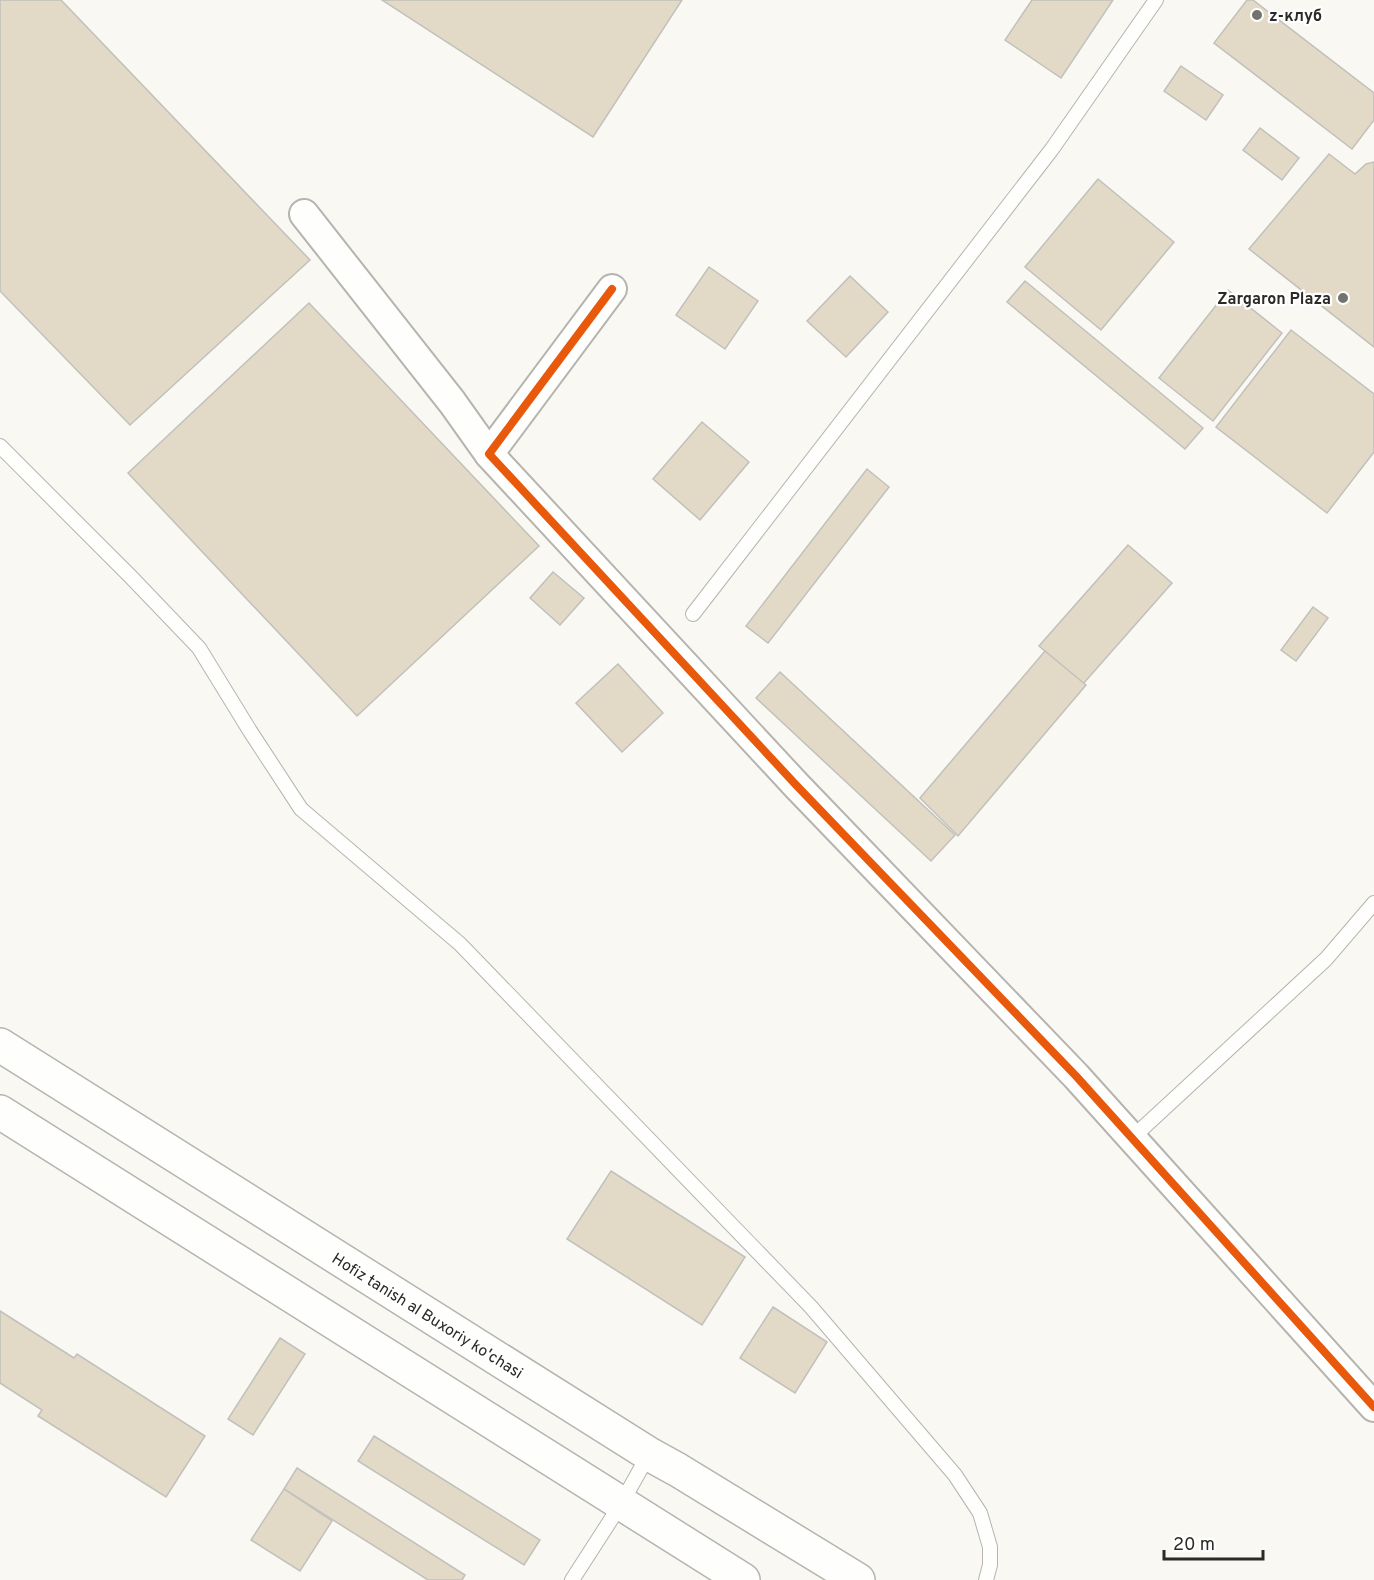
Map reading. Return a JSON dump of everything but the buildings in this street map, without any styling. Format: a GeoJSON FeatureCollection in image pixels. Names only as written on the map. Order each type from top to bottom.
{"type":"FeatureCollection","features":[{"type":"Feature","properties":{"kind":"main road","name":"Hofiz tanish al Buxoriy ko'chasi"},"geometry":{"type":"LineString","coordinates":[[0,1046],[649,1454],[858,1580]]}},
{"type":"Feature","properties":{"kind":"main road"},"geometry":{"type":"LineString","coordinates":[[0,1112],[743,1580]]}},
{"type":"Feature","properties":{"kind":"street"},"geometry":{"type":"LineString","coordinates":[[304,214],[452,402],[489,454],[797,786],[1068,1067],[1374,1407]]}},
{"type":"Feature","properties":{"kind":"street"},"geometry":{"type":"LineString","coordinates":[[489,454],[612,289]]}},
{"type":"Feature","properties":{"kind":"lane"},"geometry":{"type":"LineString","coordinates":[[693,615],[1052,149],[1156,0]]}},
{"type":"Feature","properties":{"kind":"lane"},"geometry":{"type":"LineString","coordinates":[[0,446],[199,648],[250,731],[302,808],[460,944],[811,1307],[955,1475],[980,1513],[990,1547],[990,1565],[986,1580]]}},
{"type":"Feature","properties":{"kind":"lane"},"geometry":{"type":"LineString","coordinates":[[1132,1138],[1326,959],[1374,903]]}},
{"type":"Feature","properties":{"kind":"lane"},"geometry":{"type":"LineString","coordinates":[[572,1580],[621,1504],[649,1454]]}},
{"type":"Feature","properties":{"kind":"cycle path"},"geometry":{"type":"LineString","coordinates":[[612,289],[489,454],[797,786],[1076,1076],[1374,1407]]}},
{"type":"Feature","properties":{"kind":"place","name":"z-клуб"},"geometry":{"type":"Point","coordinates":[1257,15]}},
{"type":"Feature","properties":{"kind":"place","name":"Zargaron Plaza"},"geometry":{"type":"Point","coordinates":[1343,298]}}]}
